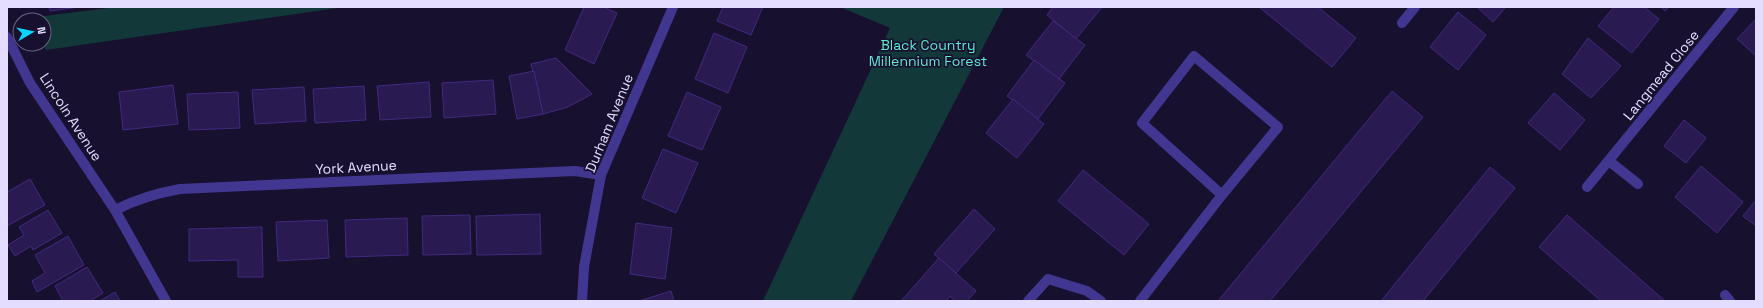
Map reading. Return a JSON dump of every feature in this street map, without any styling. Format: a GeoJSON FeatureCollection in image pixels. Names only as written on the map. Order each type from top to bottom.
{"type":"FeatureCollection","features":[{"type":"Feature","properties":{"kind":"street","name":"Durham Avenue"},"geometry":{"type":"LineString","coordinates":[[582,301],[584,267],[601,175],[673,7]]}},
{"type":"Feature","properties":{"kind":"street"},"geometry":{"type":"LineString","coordinates":[[1402,23],[1415,7]]}},
{"type":"Feature","properties":{"kind":"street","name":"Langmead Close"},"geometry":{"type":"LineString","coordinates":[[1587,187],[1734,7]]}},
{"type":"Feature","properties":{"kind":"street","name":"Lincoln Avenue"},"geometry":{"type":"LineString","coordinates":[[7,37],[30,82],[115,210],[166,301]]}},
{"type":"Feature","properties":{"kind":"street"},"geometry":{"type":"LineString","coordinates":[[1140,301],[1222,195],[1278,127],[1194,56],[1142,123],[1222,195]]}},
{"type":"Feature","properties":{"kind":"street"},"geometry":{"type":"LineString","coordinates":[[1609,161],[1638,184]]}},
{"type":"Feature","properties":{"kind":"street","name":"York Avenue"},"geometry":{"type":"LineString","coordinates":[[115,210],[134,200],[153,194],[180,189],[575,171],[601,175]]}},
{"type":"Feature","properties":{"kind":"street"},"geometry":{"type":"LineString","coordinates":[[1028,301],[1048,279],[1087,290],[1101,301]]}},
{"type":"Feature","properties":{"kind":"green space"},"geometry":{"type":"Polygon","coordinates":[[[116,7],[345,7],[52,49],[52,15],[116,7]]]}},
{"type":"Feature","properties":{"kind":"green space","name":"Black Country Millennium Forest"},"geometry":{"type":"Polygon","coordinates":[[[840,7],[1004,7],[851,301],[763,301],[890,28],[840,7]]]}},
{"type":"Feature","properties":{"kind":"building"},"geometry":{"type":"Polygon","coordinates":[[[49,7],[79,7],[50,11],[49,7]]]}},
{"type":"Feature","properties":{"kind":"building"},"geometry":{"type":"Polygon","coordinates":[[[584,7],[604,7],[617,13],[594,64],[565,50],[584,7]]]}},
{"type":"Feature","properties":{"kind":"building"},"geometry":{"type":"Polygon","coordinates":[[[723,7],[763,7],[751,35],[717,21],[723,7]]]}},
{"type":"Feature","properties":{"kind":"building"},"geometry":{"type":"Polygon","coordinates":[[[1053,7],[1102,7],[1076,39],[1047,15],[1053,7]]]}},
{"type":"Feature","properties":{"kind":"building"},"geometry":{"type":"Polygon","coordinates":[[[1259,7],[1318,7],[1356,38],[1332,67],[1259,7]]]}},
{"type":"Feature","properties":{"kind":"building"},"geometry":{"type":"Polygon","coordinates":[[[1477,7],[1506,7],[1493,22],[1477,7]]]}},
{"type":"Feature","properties":{"kind":"building"},"geometry":{"type":"Polygon","coordinates":[[[1614,7],[1644,7],[1659,19],[1632,53],[1598,26],[1614,7]]]}},
{"type":"Feature","properties":{"kind":"building"},"geometry":{"type":"Polygon","coordinates":[[[1661,7],[1669,7],[1665,11],[1661,7]]]}},
{"type":"Feature","properties":{"kind":"building"},"geometry":{"type":"Polygon","coordinates":[[[1458,12],[1486,35],[1458,70],[1430,47],[1458,12]]]}},
{"type":"Feature","properties":{"kind":"building"},"geometry":{"type":"Polygon","coordinates":[[[1756,19],[1756,56],[1737,39],[1756,19]]]}},
{"type":"Feature","properties":{"kind":"building"},"geometry":{"type":"Polygon","coordinates":[[[1053,21],[1085,45],[1059,79],[1026,55],[1053,21]]]}},
{"type":"Feature","properties":{"kind":"building"},"geometry":{"type":"Polygon","coordinates":[[[714,33],[747,47],[728,93],[695,79],[714,33]]]}},
{"type":"Feature","properties":{"kind":"building"},"geometry":{"type":"Polygon","coordinates":[[[1588,38],[1621,66],[1591,98],[1562,74],[1588,38]]]}},
{"type":"Feature","properties":{"kind":"building"},"geometry":{"type":"Polygon","coordinates":[[[556,58],[592,94],[568,107],[543,114],[531,64],[556,58]]]}},
{"type":"Feature","properties":{"kind":"building"},"geometry":{"type":"Polygon","coordinates":[[[1034,60],[1065,83],[1038,119],[1007,96],[1034,60]]]}},
{"type":"Feature","properties":{"kind":"building"},"geometry":{"type":"Polygon","coordinates":[[[534,71],[543,114],[517,119],[509,76],[534,71]]]}},
{"type":"Feature","properties":{"kind":"building"},"geometry":{"type":"Polygon","coordinates":[[[493,80],[496,114],[444,118],[442,83],[493,80]]]}},
{"type":"Feature","properties":{"kind":"building"},"geometry":{"type":"Polygon","coordinates":[[[429,82],[431,117],[380,120],[377,86],[429,82]]]}},
{"type":"Feature","properties":{"kind":"building"},"geometry":{"type":"Polygon","coordinates":[[[173,85],[178,124],[123,130],[119,92],[173,85]]]}},
{"type":"Feature","properties":{"kind":"building"},"geometry":{"type":"Polygon","coordinates":[[[364,86],[366,120],[315,123],[313,89],[364,86]]]}},
{"type":"Feature","properties":{"kind":"building"},"geometry":{"type":"Polygon","coordinates":[[[304,87],[306,121],[255,124],[252,90],[304,87]]]}},
{"type":"Feature","properties":{"kind":"building"},"geometry":{"type":"Polygon","coordinates":[[[1392,91],[1423,117],[1270,301],[1218,301],[1392,91]]]}},
{"type":"Feature","properties":{"kind":"building"},"geometry":{"type":"Polygon","coordinates":[[[238,92],[240,128],[189,130],[187,94],[238,92]]]}},
{"type":"Feature","properties":{"kind":"building"},"geometry":{"type":"Polygon","coordinates":[[[687,92],[721,107],[702,150],[668,136],[687,92]]]}},
{"type":"Feature","properties":{"kind":"building"},"geometry":{"type":"Polygon","coordinates":[[[1554,93],[1585,120],[1560,150],[1528,123],[1554,93]]]}},
{"type":"Feature","properties":{"kind":"building"},"geometry":{"type":"Polygon","coordinates":[[[1013,99],[1044,124],[1017,158],[986,133],[1013,99]]]}},
{"type":"Feature","properties":{"kind":"building"},"geometry":{"type":"Polygon","coordinates":[[[1684,120],[1706,138],[1686,163],[1664,146],[1684,120]]]}},
{"type":"Feature","properties":{"kind":"building"},"geometry":{"type":"Polygon","coordinates":[[[663,149],[698,163],[676,213],[642,198],[663,149]]]}},
{"type":"Feature","properties":{"kind":"building"},"geometry":{"type":"Polygon","coordinates":[[[1701,166],[1743,202],[1717,233],[1675,197],[1701,166]]]}},
{"type":"Feature","properties":{"kind":"building"},"geometry":{"type":"Polygon","coordinates":[[[1490,167],[1515,188],[1423,301],[1381,301],[1490,167]]]}},
{"type":"Feature","properties":{"kind":"building"},"geometry":{"type":"Polygon","coordinates":[[[1083,170],[1149,224],[1124,255],[1058,201],[1083,170]]]}},
{"type":"Feature","properties":{"kind":"building"},"geometry":{"type":"Polygon","coordinates":[[[30,179],[45,205],[7,226],[7,192],[30,179]]]}},
{"type":"Feature","properties":{"kind":"building"},"geometry":{"type":"Polygon","coordinates":[[[1756,200],[1756,226],[1743,216],[1756,200]]]}},
{"type":"Feature","properties":{"kind":"building"},"geometry":{"type":"Polygon","coordinates":[[[974,209],[995,229],[956,273],[934,254],[974,209]]]}},
{"type":"Feature","properties":{"kind":"building"},"geometry":{"type":"Polygon","coordinates":[[[48,210],[62,233],[33,250],[31,246],[15,256],[8,245],[24,235],[19,227],[48,210]]]}},
{"type":"Feature","properties":{"kind":"building"},"geometry":{"type":"Polygon","coordinates":[[[540,214],[541,254],[477,255],[476,216],[540,214]]]}},
{"type":"Feature","properties":{"kind":"building"},"geometry":{"type":"Polygon","coordinates":[[[470,215],[471,254],[423,255],[422,216],[470,215]]]}},
{"type":"Feature","properties":{"kind":"building"},"geometry":{"type":"Polygon","coordinates":[[[1567,215],[1665,301],[1601,301],[1539,247],[1567,215]]]}},
{"type":"Feature","properties":{"kind":"building"},"geometry":{"type":"Polygon","coordinates":[[[407,218],[408,255],[346,257],[345,220],[407,218]]]}},
{"type":"Feature","properties":{"kind":"building"},"geometry":{"type":"Polygon","coordinates":[[[327,220],[329,258],[278,261],[276,222],[327,220]]]}},
{"type":"Feature","properties":{"kind":"building"},"geometry":{"type":"Polygon","coordinates":[[[636,223],[672,228],[665,279],[630,274],[636,223]]]}},
{"type":"Feature","properties":{"kind":"building"},"geometry":{"type":"Polygon","coordinates":[[[262,227],[263,277],[238,277],[238,260],[189,261],[189,229],[262,227]]]}},
{"type":"Feature","properties":{"kind":"building"},"geometry":{"type":"Polygon","coordinates":[[[68,236],[84,265],[37,292],[32,281],[45,273],[35,255],[68,236]]]}},
{"type":"Feature","properties":{"kind":"building"},"geometry":{"type":"Polygon","coordinates":[[[939,258],[976,291],[967,301],[955,301],[950,296],[946,301],[903,301],[902,300],[939,258]]]}},
{"type":"Feature","properties":{"kind":"building"},"geometry":{"type":"Polygon","coordinates":[[[87,267],[103,293],[90,301],[63,301],[55,286],[87,267]]]}},
{"type":"Feature","properties":{"kind":"building"},"geometry":{"type":"Polygon","coordinates":[[[671,291],[674,301],[639,301],[671,291]]]}},
{"type":"Feature","properties":{"kind":"building"},"geometry":{"type":"Polygon","coordinates":[[[115,292],[120,301],[100,301],[115,292]]]}}]}
